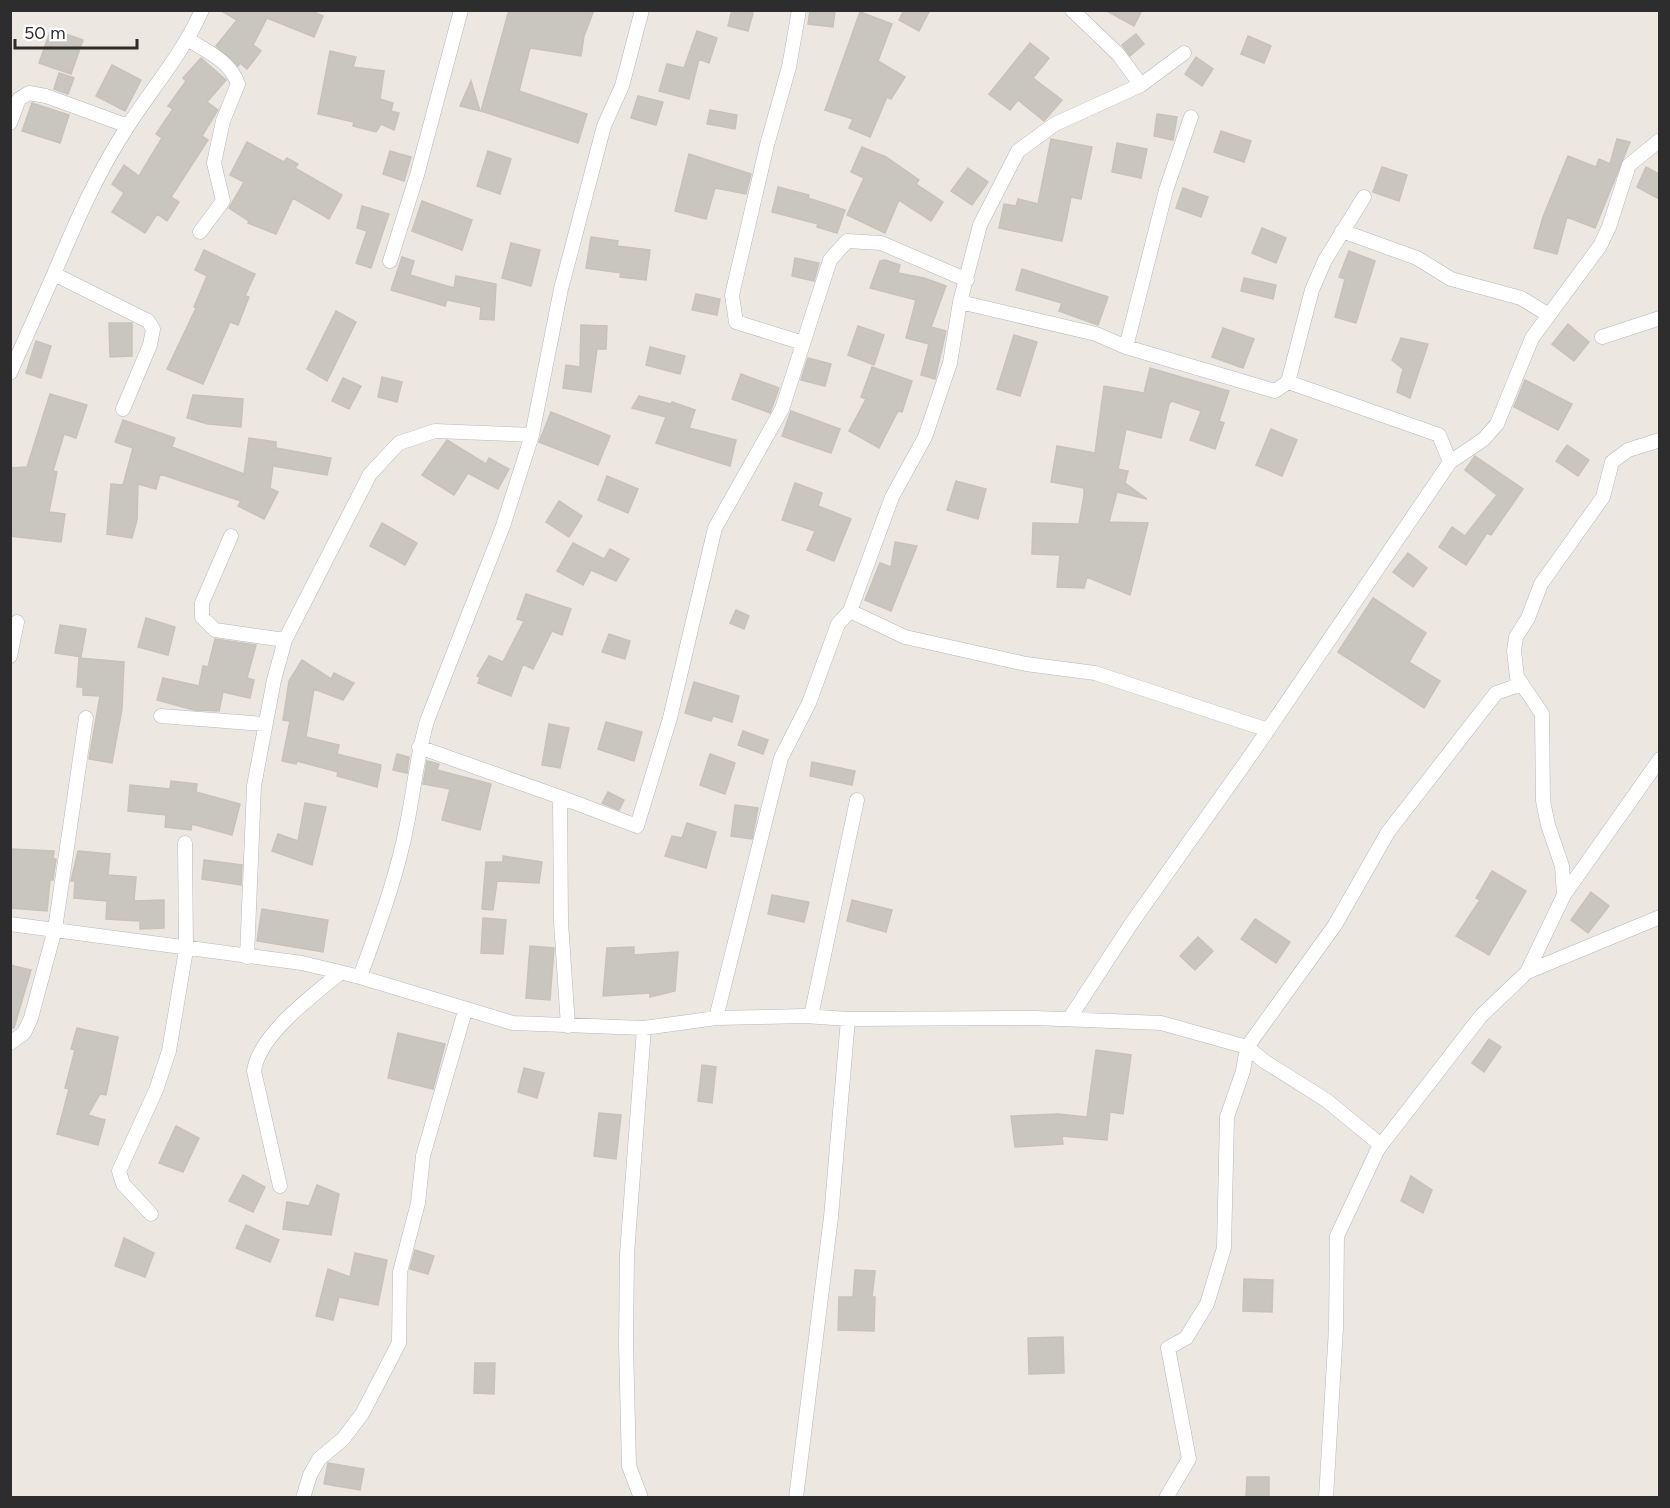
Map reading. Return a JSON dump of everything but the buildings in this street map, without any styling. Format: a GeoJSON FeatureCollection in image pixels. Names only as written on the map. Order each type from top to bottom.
{"type":"FeatureCollection","features":[{"type":"Feature","properties":{"kind":"street"},"geometry":{"type":"LineString","coordinates":[[10,373],[87,195],[128,126],[189,40],[202,10]]}},
{"type":"Feature","properties":{"kind":"street"},"geometry":{"type":"LineString","coordinates":[[390,261],[417,175],[461,10]]}},
{"type":"Feature","properties":{"kind":"street"},"geometry":{"type":"LineString","coordinates":[[360,977],[392,887],[407,825],[419,747],[503,526],[532,435],[564,278],[604,126],[622,86],[642,10]]}},
{"type":"Feature","properties":{"kind":"street"},"geometry":{"type":"LineString","coordinates":[[799,10],[789,67],[767,145],[732,295],[736,322],[803,343]]}},
{"type":"Feature","properties":{"kind":"street"},"geometry":{"type":"LineString","coordinates":[[1072,10],[1118,54],[1141,86]]}},
{"type":"Feature","properties":{"kind":"street"},"geometry":{"type":"LineString","coordinates":[[189,40],[226,64],[234,73],[238,84],[223,121],[214,163],[224,201],[200,231]]}},
{"type":"Feature","properties":{"kind":"street"},"geometry":{"type":"LineString","coordinates":[[716,1018],[781,759],[809,703],[838,624],[850,611],[892,497],[925,437],[950,363],[960,302],[980,225],[1018,152],[1055,124],[1141,86],[1184,53]]}},
{"type":"Feature","properties":{"kind":"street"},"geometry":{"type":"LineString","coordinates":[[10,123],[19,99],[29,93],[46,96],[128,126]]}},
{"type":"Feature","properties":{"kind":"street"},"geometry":{"type":"LineString","coordinates":[[1126,347],[1166,190],[1191,117]]}},
{"type":"Feature","properties":{"kind":"street"},"geometry":{"type":"LineString","coordinates":[[1069,1020],[1131,924],[1268,730],[1450,462],[1484,439],[1497,424],[1532,338],[1547,314],[1600,246],[1613,218],[1629,165],[1659,140]]}},
{"type":"Feature","properties":{"kind":"street"},"geometry":{"type":"LineString","coordinates":[[960,302],[1096,334],[1126,347],[1275,391],[1288,382],[1312,290],[1342,231],[1364,197]]}},
{"type":"Feature","properties":{"kind":"street"},"geometry":{"type":"LineString","coordinates":[[1342,231],[1417,258],[1451,279],[1521,298],[1547,314]]}},
{"type":"Feature","properties":{"kind":"street"},"geometry":{"type":"LineString","coordinates":[[419,747],[637,826],[670,718],[715,528],[782,409],[830,260],[847,241],[881,243],[967,280]]}},
{"type":"Feature","properties":{"kind":"street"},"geometry":{"type":"LineString","coordinates":[[54,274],[148,321],[153,328],[150,345],[123,409]]}},
{"type":"Feature","properties":{"kind":"street"},"geometry":{"type":"LineString","coordinates":[[1602,337],[1659,318]]}},
{"type":"Feature","properties":{"kind":"street"},"geometry":{"type":"LineString","coordinates":[[1288,382],[1439,435],[1450,462]]}},
{"type":"Feature","properties":{"kind":"street"},"geometry":{"type":"LineString","coordinates":[[247,957],[254,786],[264,724],[285,640],[369,474],[399,443],[435,431],[532,435]]}},
{"type":"Feature","properties":{"kind":"street"},"geometry":{"type":"LineString","coordinates":[[1564,896],[1562,866],[1548,825],[1543,801],[1542,714],[1539,706],[1519,685],[1514,643],[1528,618],[1541,584],[1603,497],[1612,462],[1628,450],[1659,440]]}},
{"type":"Feature","properties":{"kind":"street"},"geometry":{"type":"LineString","coordinates":[[231,536],[202,603],[201,617],[215,630],[285,640]]}},
{"type":"Feature","properties":{"kind":"street"},"geometry":{"type":"LineString","coordinates":[[850,611],[905,637],[1026,664],[1095,673],[1268,730]]}},
{"type":"Feature","properties":{"kind":"street"},"geometry":{"type":"LineString","coordinates":[[10,656],[17,622]]}},
{"type":"Feature","properties":{"kind":"street"},"geometry":{"type":"LineString","coordinates":[[1166,1497],[1189,1459],[1168,1348],[1186,1338],[1207,1304],[1224,1248],[1227,1116],[1243,1071],[1247,1047],[1335,925],[1388,832],[1496,693],[1519,685]]}},
{"type":"Feature","properties":{"kind":"street"},"geometry":{"type":"LineString","coordinates":[[161,716],[264,724]]}},
{"type":"Feature","properties":{"kind":"street"},"geometry":{"type":"LineString","coordinates":[[10,1043],[24,1033],[31,1018],[55,929],[86,718]]}},
{"type":"Feature","properties":{"kind":"street"},"geometry":{"type":"LineString","coordinates":[[1326,1497],[1336,1328],[1337,1236],[1381,1145],[1481,1016],[1527,972],[1564,896],[1659,759]]}},
{"type":"Feature","properties":{"kind":"street"},"geometry":{"type":"LineString","coordinates":[[560,797],[561,922],[568,1026]]}},
{"type":"Feature","properties":{"kind":"street"},"geometry":{"type":"LineString","coordinates":[[811,1016],[857,800]]}},
{"type":"Feature","properties":{"kind":"street"},"geometry":{"type":"LineString","coordinates":[[151,1214],[123,1184],[119,1171],[156,1090],[170,1051],[186,950],[185,843]]}},
{"type":"Feature","properties":{"kind":"street"},"geometry":{"type":"LineString","coordinates":[[1527,972],[1659,917]]}},
{"type":"Feature","properties":{"kind":"street"},"geometry":{"type":"LineString","coordinates":[[10,924],[186,950],[302,963],[360,977],[465,1011],[513,1023],[644,1028],[716,1018],[811,1016],[848,1019],[1069,1020],[1161,1023],[1247,1047],[1264,1061],[1326,1100],[1381,1145]]}},
{"type":"Feature","properties":{"kind":"street"},"geometry":{"type":"LineString","coordinates":[[280,1186],[254,1071],[255,1058],[269,1039],[340,973]]}},
{"type":"Feature","properties":{"kind":"street"},"geometry":{"type":"LineString","coordinates":[[303,1497],[310,1474],[319,1459],[343,1439],[362,1414],[399,1343],[402,1262],[418,1203],[423,1156],[430,1124],[446,1083],[465,1011]]}},
{"type":"Feature","properties":{"kind":"street"},"geometry":{"type":"LineString","coordinates":[[796,1497],[831,1217],[848,1019]]}},
{"type":"Feature","properties":{"kind":"street"},"geometry":{"type":"LineString","coordinates":[[641,1497],[629,1466],[626,1321],[627,1254],[644,1028]]}}]}
